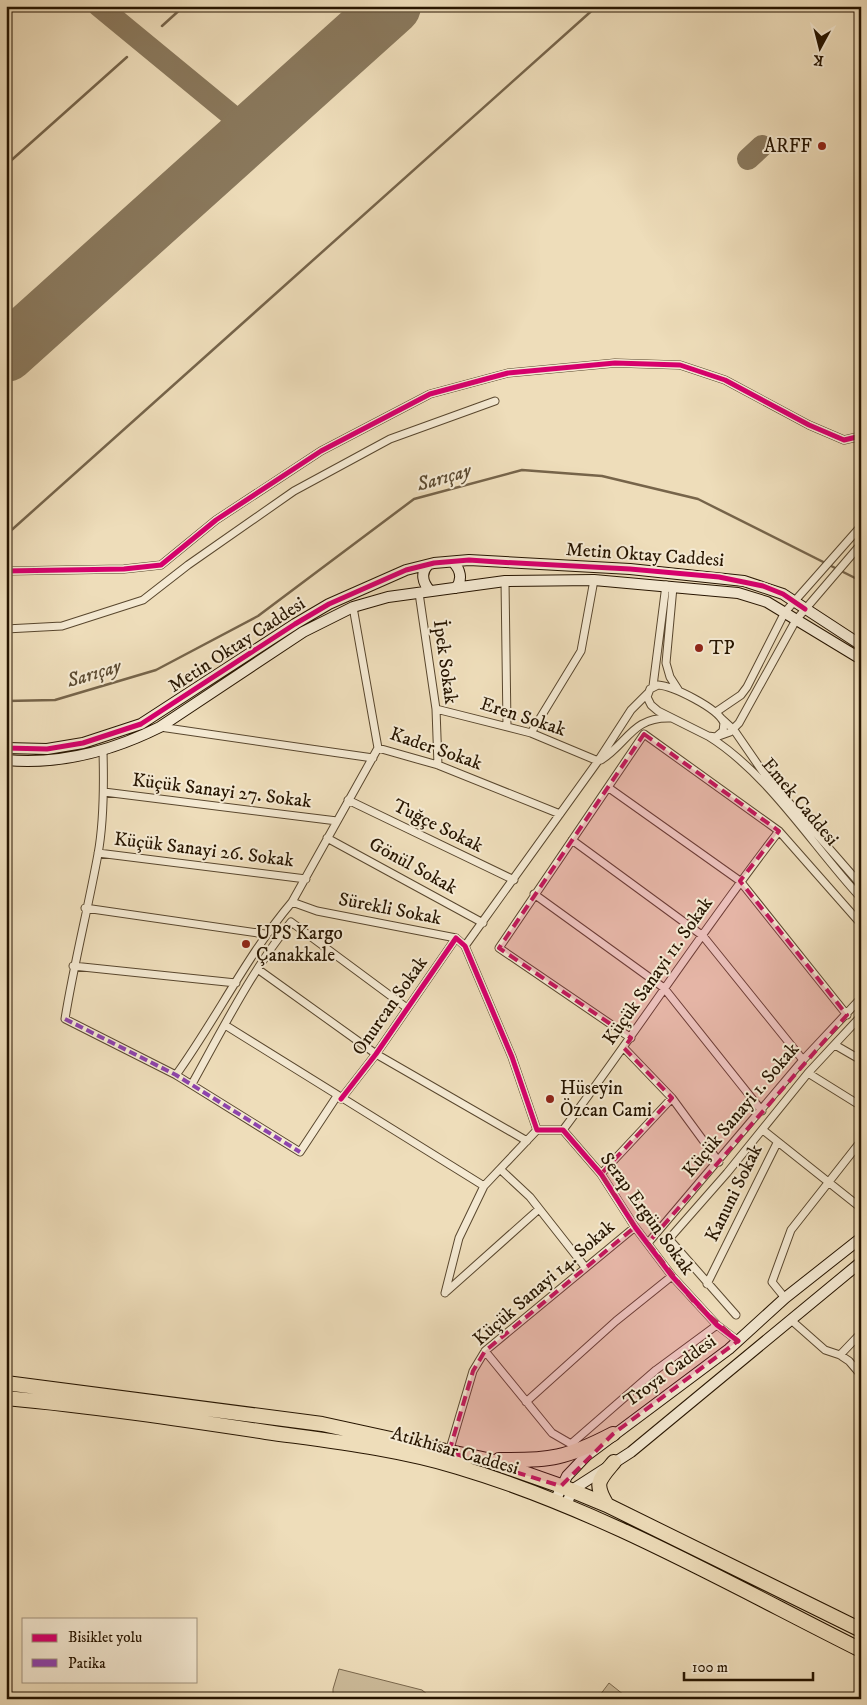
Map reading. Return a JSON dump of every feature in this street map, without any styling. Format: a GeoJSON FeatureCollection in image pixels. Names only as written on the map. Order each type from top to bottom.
{"type":"FeatureCollection","features":[{"type":"Feature","properties":{"kind":"highway","name":"Atikhisar Caddesi"},"geometry":{"type":"LineString","coordinates":[[6,1383],[322,1424],[487,1460],[567,1488],[607,1505],[861,1630]]}},
{"type":"Feature","properties":{"kind":"highway","name":"Atikhisar Caddesi"},"geometry":{"type":"LineString","coordinates":[[6,1398],[62,1403],[392,1451],[458,1467],[600,1519],[861,1650]]}},
{"type":"Feature","properties":{"kind":"highway"},"geometry":{"type":"LineString","coordinates":[[487,1460],[535,1461],[560,1458],[581,1451],[613,1434]]}},
{"type":"Feature","properties":{"kind":"highway"},"geometry":{"type":"LineString","coordinates":[[607,1505],[598,1489],[600,1479],[614,1462]]}},
{"type":"Feature","properties":{"kind":"street"},"geometry":{"type":"LineString","coordinates":[[6,571],[124,569],[161,565],[216,520],[321,451],[430,394],[508,373],[615,363],[680,366],[725,380],[809,425],[844,440],[861,436]]}},
{"type":"Feature","properties":{"kind":"street"},"geometry":{"type":"LineString","coordinates":[[6,629],[62,626],[143,600],[188,565],[294,491],[390,439],[495,401]]}},
{"type":"Feature","properties":{"kind":"street"},"geometry":{"type":"LineString","coordinates":[[716,712],[741,694],[747,687],[785,612],[794,599],[861,526]]}},
{"type":"Feature","properties":{"kind":"street"},"geometry":{"type":"LineString","coordinates":[[648,693],[647,698],[651,705],[671,718],[708,736],[716,737],[733,729],[739,724],[796,620],[861,544]]}},
{"type":"Feature","properties":{"kind":"street","name":"Metin Oktay Caddesi"},"geometry":{"type":"LineString","coordinates":[[6,748],[48,749],[83,743],[141,724],[294,624],[329,604],[406,570],[428,565],[479,561],[630,569],[719,577],[763,586],[784,594],[807,607],[861,645]]}},
{"type":"Feature","properties":{"kind":"street"},"geometry":{"type":"LineString","coordinates":[[453,562],[460,572],[460,584],[456,588]]}},
{"type":"Feature","properties":{"kind":"street"},"geometry":{"type":"LineString","coordinates":[[425,592],[424,572],[428,565]]}},
{"type":"Feature","properties":{"kind":"street"},"geometry":{"type":"LineString","coordinates":[[531,733],[581,651],[594,580]]}},
{"type":"Feature","properties":{"kind":"street","name":"Metin Oktay Caddesi"},"geometry":{"type":"LineString","coordinates":[[6,760],[29,762],[103,752],[160,727],[303,632],[353,607],[388,597],[505,581],[594,580],[738,593],[768,602],[861,658]]}},
{"type":"Feature","properties":{"kind":"street"},"geometry":{"type":"LineString","coordinates":[[505,581],[507,726]]}},
{"type":"Feature","properties":{"kind":"street"},"geometry":{"type":"LineString","coordinates":[[464,946],[514,880],[598,761],[631,710],[654,686],[670,586]]}},
{"type":"Feature","properties":{"kind":"street"},"geometry":{"type":"LineString","coordinates":[[670,586],[666,663],[670,677],[679,692]]}},
{"type":"Feature","properties":{"kind":"street","name":"İpek Sokak"},"geometry":{"type":"LineString","coordinates":[[425,592],[436,708],[438,765]]}},
{"type":"Feature","properties":{"kind":"street","name":"Kader Sokak"},"geometry":{"type":"LineString","coordinates":[[353,607],[378,748],[438,765],[560,814]]}},
{"type":"Feature","properties":{"kind":"street"},"geometry":{"type":"LineString","coordinates":[[654,686],[667,686],[716,712],[733,729],[764,775],[861,885]]}},
{"type":"Feature","properties":{"kind":"street","name":"Eren Sokak"},"geometry":{"type":"LineString","coordinates":[[436,708],[531,733],[598,761]]}},
{"type":"Feature","properties":{"kind":"street"},"geometry":{"type":"LineString","coordinates":[[598,761],[609,754],[639,724],[661,718],[671,718]]}},
{"type":"Feature","properties":{"kind":"street"},"geometry":{"type":"LineString","coordinates":[[716,737],[725,727],[722,719]]}},
{"type":"Feature","properties":{"kind":"street"},"geometry":{"type":"LineString","coordinates":[[160,727],[373,758]]}},
{"type":"Feature","properties":{"kind":"street"},"geometry":{"type":"LineString","coordinates":[[631,1038],[499,948],[644,734],[779,831],[861,924]]}},
{"type":"Feature","properties":{"kind":"street","name":"Emek Caddesi"},"geometry":{"type":"LineString","coordinates":[[708,736],[731,751],[753,771],[861,898]]}},
{"type":"Feature","properties":{"kind":"street"},"geometry":{"type":"LineString","coordinates":[[176,1075],[236,984],[265,934],[292,902],[378,748]]}},
{"type":"Feature","properties":{"kind":"street"},"geometry":{"type":"LineString","coordinates":[[103,752],[104,792],[98,853],[73,966],[65,1019],[192,1084],[225,1025],[280,936],[291,922],[406,1008]]}},
{"type":"Feature","properties":{"kind":"street"},"geometry":{"type":"LineString","coordinates":[[609,788],[740,881],[847,1015]]}},
{"type":"Feature","properties":{"kind":"street","name":"Küçük Sanayi 27. Sokak"},"geometry":{"type":"LineString","coordinates":[[104,792],[337,821]]}},
{"type":"Feature","properties":{"kind":"street","name":"Tuğçe Sokak"},"geometry":{"type":"LineString","coordinates":[[348,800],[514,880]]}},
{"type":"Feature","properties":{"kind":"street","name":"Küçük Sanayi 11. Sokak"},"geometry":{"type":"LineString","coordinates":[[563,1130],[624,1048],[740,881],[779,831]]}},
{"type":"Feature","properties":{"kind":"street","name":"Gönül Sokak"},"geometry":{"type":"LineString","coordinates":[[327,838],[483,923]]}},
{"type":"Feature","properties":{"kind":"street"},"geometry":{"type":"LineString","coordinates":[[572,840],[703,936],[804,1060]]}},
{"type":"Feature","properties":{"kind":"street","name":"Küçük Sanayi 26. Sokak"},"geometry":{"type":"LineString","coordinates":[[98,853],[306,879]]}},
{"type":"Feature","properties":{"kind":"street"},"geometry":{"type":"LineString","coordinates":[[534,894],[664,988],[762,1112]]}},
{"type":"Feature","properties":{"kind":"street","name":"Sürekli Sokak"},"geometry":{"type":"LineString","coordinates":[[292,902],[317,911],[456,938]]}},
{"type":"Feature","properties":{"kind":"street"},"geometry":{"type":"LineString","coordinates":[[85,908],[265,934]]}},
{"type":"Feature","properties":{"kind":"street"},"geometry":{"type":"LineString","coordinates":[[456,938],[464,946],[512,1057],[537,1130]]}},
{"type":"Feature","properties":{"kind":"street","name":"Onurcan Sokak"},"geometry":{"type":"LineString","coordinates":[[192,1084],[300,1152],[339,1098],[376,1054],[456,938]]}},
{"type":"Feature","properties":{"kind":"street"},"geometry":{"type":"LineString","coordinates":[[73,966],[236,984]]}},
{"type":"Feature","properties":{"kind":"street"},"geometry":{"type":"LineString","coordinates":[[259,970],[376,1054],[527,1141]]}},
{"type":"Feature","properties":{"kind":"street","name":"Küçük Sanayi 1. Sokak"},"geometry":{"type":"LineString","coordinates":[[648,1243],[762,1112],[804,1060],[861,998]]}},
{"type":"Feature","properties":{"kind":"street"},"geometry":{"type":"LineString","coordinates":[[736,1315],[669,1239],[808,1073],[860,1019]]}},
{"type":"Feature","properties":{"kind":"street"},"geometry":{"type":"LineString","coordinates":[[225,1025],[339,1098],[484,1186]]}},
{"type":"Feature","properties":{"kind":"street"},"geometry":{"type":"LineString","coordinates":[[835,1045],[861,1060]]}},
{"type":"Feature","properties":{"kind":"street"},"geometry":{"type":"LineString","coordinates":[[624,1048],[672,1098],[719,1162]]}},
{"type":"Feature","properties":{"kind":"street"},"geometry":{"type":"LineString","coordinates":[[808,1073],[861,1106]]}},
{"type":"Feature","properties":{"kind":"street"},"geometry":{"type":"LineString","coordinates":[[601,1174],[672,1098]]}},
{"type":"Feature","properties":{"kind":"street"},"geometry":{"type":"LineString","coordinates":[[539,1209],[445,1293],[459,1238],[484,1186],[537,1130],[563,1130]]}},
{"type":"Feature","properties":{"kind":"street","name":"Serap Ergün Sokak"},"geometry":{"type":"LineString","coordinates":[[563,1130],[601,1174],[635,1227],[672,1276],[717,1325],[738,1341]]}},
{"type":"Feature","properties":{"kind":"street"},"geometry":{"type":"LineString","coordinates":[[762,1130],[861,1208]]}},
{"type":"Feature","properties":{"kind":"street"},"geometry":{"type":"LineString","coordinates":[[785,1298],[772,1282],[791,1230],[861,1141]]}},
{"type":"Feature","properties":{"kind":"street","name":"Kanuni Sokak"},"geometry":{"type":"LineString","coordinates":[[708,1284],[777,1143]]}},
{"type":"Feature","properties":{"kind":"street"},"geometry":{"type":"LineString","coordinates":[[501,1170],[539,1209],[585,1267]]}},
{"type":"Feature","properties":{"kind":"street","name":"Küçük Sanayi 14. Sokak"},"geometry":{"type":"LineString","coordinates":[[449,1452],[473,1371],[485,1351],[635,1227]]}},
{"type":"Feature","properties":{"kind":"street","name":"Troya Caddesi"},"geometry":{"type":"LineString","coordinates":[[560,1503],[586,1456],[738,1341],[785,1298],[861,1238]]}},
{"type":"Feature","properties":{"kind":"street","name":"Troya Caddesi"},"geometry":{"type":"LineString","coordinates":[[567,1488],[614,1462],[646,1440],[861,1262]]}},
{"type":"Feature","properties":{"kind":"street"},"geometry":{"type":"LineString","coordinates":[[526,1402],[616,1321],[672,1276]]}},
{"type":"Feature","properties":{"kind":"street"},"geometry":{"type":"LineString","coordinates":[[791,1320],[824,1350],[840,1355],[849,1361],[861,1375]]}},
{"type":"Feature","properties":{"kind":"street"},"geometry":{"type":"LineString","coordinates":[[485,1351],[552,1433],[571,1444],[656,1370],[717,1325]]}},
{"type":"Feature","properties":{"kind":"street"},"geometry":{"type":"LineString","coordinates":[[840,1355],[861,1333]]}},
{"type":"Feature","properties":{"kind":"highlighted area"},"geometry":{"type":"Polygon","coordinates":[[[644,734],[779,831],[740,881],[847,1015],[648,1243],[694,1302],[738,1341],[613,1434],[561,1486],[449,1452],[473,1371],[485,1351],[635,1227],[601,1174],[672,1098],[624,1048],[631,1038],[499,948],[644,734]]]}},
{"type":"Feature","properties":{"kind":"shaded area"},"geometry":{"type":"Polygon","coordinates":[[[339,1669],[422,1690],[433,1699],[333,1699],[333,1689],[339,1669]]]}},
{"type":"Feature","properties":{"kind":"shaded area"},"geometry":{"type":"Polygon","coordinates":[[[609,1683],[629,1699],[597,1699],[609,1683]]]}},
{"type":"Feature","properties":{"kind":"waterway"},"geometry":{"type":"LineString","coordinates":[[162,26],[184,6]]}},
{"type":"Feature","properties":{"kind":"waterway"},"geometry":{"type":"LineString","coordinates":[[6,535],[597,6]]}},
{"type":"Feature","properties":{"kind":"waterway"},"geometry":{"type":"LineString","coordinates":[[6,165],[127,57]]}},
{"type":"Feature","properties":{"kind":"waterway","name":"Sarıçay"},"geometry":{"type":"LineString","coordinates":[[6,701],[55,700],[156,670],[258,616],[414,499],[522,470],[602,476],[698,499],[861,581]]}},
{"type":"Feature","properties":{"kind":"taxiway"},"geometry":{"type":"LineString","coordinates":[[99,6],[252,132]]}},
{"type":"Feature","properties":{"kind":"taxiway"},"geometry":{"type":"LineString","coordinates":[[748,159],[762,146]]}},
{"type":"Feature","properties":{"kind":"runway"},"geometry":{"type":"LineString","coordinates":[[6,353],[392,6]]}},
{"type":"Feature","properties":{"kind":"marked path"},"geometry":{"type":"LineString","coordinates":[[65,1019],[176,1075],[300,1152]]}},
{"type":"Feature","properties":{"kind":"cycle path"},"geometry":{"type":"LineString","coordinates":[[6,571],[124,569],[161,565],[216,520],[321,451],[430,394],[508,373],[615,363],[680,365],[725,380],[809,425],[844,440],[861,436]]}},
{"type":"Feature","properties":{"kind":"cycle path"},"geometry":{"type":"LineString","coordinates":[[6,748],[47,749],[83,743],[141,724],[329,604],[406,570],[434,563],[469,560],[630,569],[719,577],[763,586],[783,594],[805,609]]}},
{"type":"Feature","properties":{"kind":"cycle path"},"geometry":{"type":"LineString","coordinates":[[341,1099],[376,1054],[456,938],[465,946],[512,1057],[537,1130],[563,1130],[601,1174],[635,1227],[672,1276],[717,1325],[738,1341]]}},
{"type":"Feature","properties":{"kind":"place","name":"ARFF"},"geometry":{"type":"Point","coordinates":[822,146]}},
{"type":"Feature","properties":{"kind":"place","name":"TP"},"geometry":{"type":"Point","coordinates":[699,648]}},
{"type":"Feature","properties":{"kind":"place","name":"UPS Kargo Çanakkale"},"geometry":{"type":"Point","coordinates":[246,944]}},
{"type":"Feature","properties":{"kind":"place","name":"Hüseyin Özcan Cami"},"geometry":{"type":"Point","coordinates":[550,1099]}}]}
